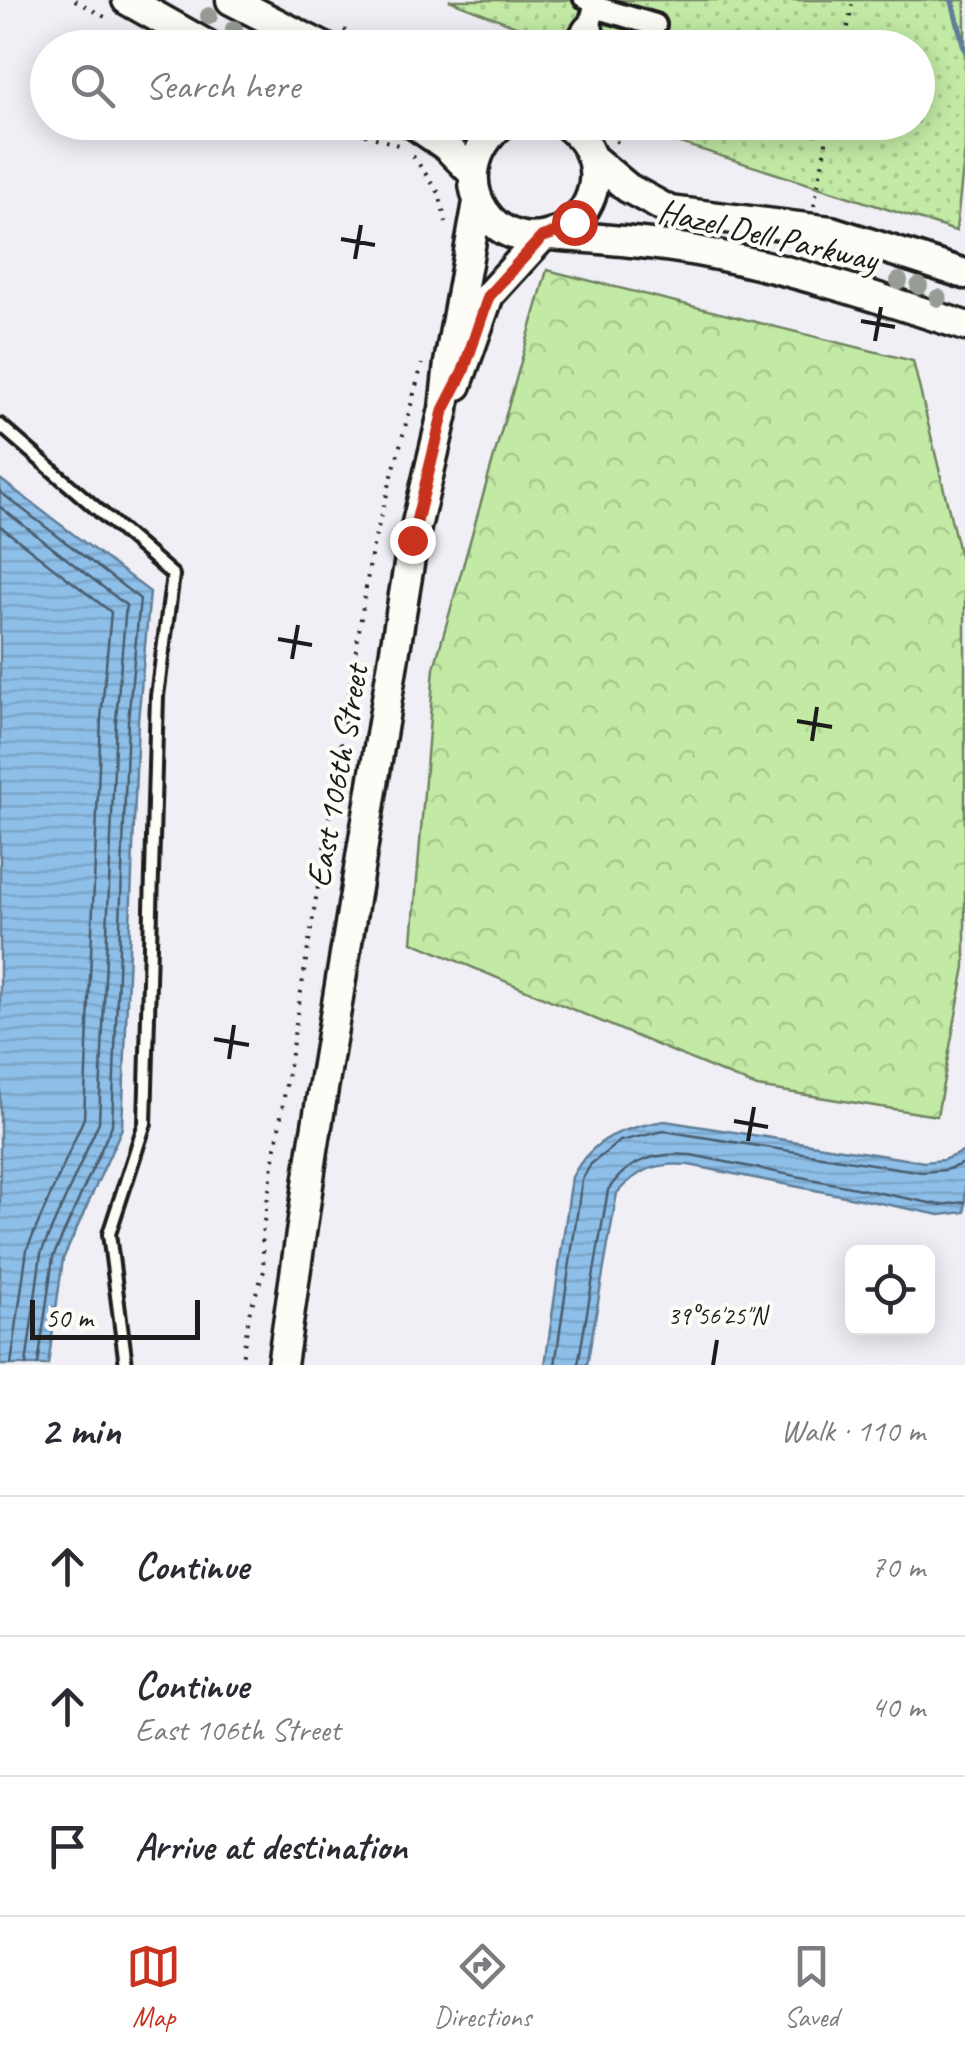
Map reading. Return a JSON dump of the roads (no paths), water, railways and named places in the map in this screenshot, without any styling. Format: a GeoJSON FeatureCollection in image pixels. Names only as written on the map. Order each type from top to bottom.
{"type":"FeatureCollection","features":[{"type":"Feature","properties":{"kind":"main road"},"geometry":{"type":"LineString","coordinates":[[127,0],[180,30]]}},
{"type":"Feature","properties":{"kind":"main road"},"geometry":{"type":"LineString","coordinates":[[231,0],[290,30]]}},
{"type":"Feature","properties":{"kind":"main road"},"geometry":{"type":"LineString","coordinates":[[438,140],[472,173]]}},
{"type":"Feature","properties":{"kind":"main road"},"geometry":{"type":"LineString","coordinates":[[478,202],[472,173],[486,140]]}},
{"type":"Feature","properties":{"kind":"main road"},"geometry":{"type":"LineString","coordinates":[[444,409],[463,372],[489,295],[546,236],[574,222],[590,199],[595,171],[587,141]]}},
{"type":"Feature","properties":{"kind":"main road","name":"Hazel Dell Parkway"},"geometry":{"type":"LineString","coordinates":[[587,141],[628,188],[670,211],[831,231],[965,274]]}},
{"type":"Feature","properties":{"kind":"main road","name":"Hazel Dell Parkway"},"geometry":{"type":"LineString","coordinates":[[478,202],[498,226],[526,237],[693,250],[826,282],[965,326]]}},
{"type":"Feature","properties":{"kind":"main road","name":"East 106th Street"},"geometry":{"type":"LineString","coordinates":[[282,1365],[412,540],[444,409],[478,202]]}},
{"type":"Feature","properties":{"kind":"street"},"geometry":{"type":"LineString","coordinates":[[585,26],[655,25]]}},
{"type":"Feature","properties":{"kind":"lane"},"geometry":{"type":"LineString","coordinates":[[0,425],[174,575],[156,696],[144,1123],[108,1234],[126,1365]]}},
{"type":"Feature","properties":{"kind":"water"},"geometry":{"type":"Polygon","coordinates":[[[0,479],[150,592],[138,721],[122,1128],[63,1259],[48,1365],[0,1365],[0,479]]]}},
{"type":"Feature","properties":{"kind":"water"},"geometry":{"type":"Polygon","coordinates":[[[665,1121],[924,1162],[965,1151],[965,1212],[940,1215],[689,1165],[649,1169],[617,1193],[587,1365],[545,1365],[572,1177],[589,1152],[611,1137],[665,1121]]]}},
{"type":"Feature","properties":{"kind":"waterway"},"geometry":{"type":"LineString","coordinates":[[952,0],[965,50]]}}]}
